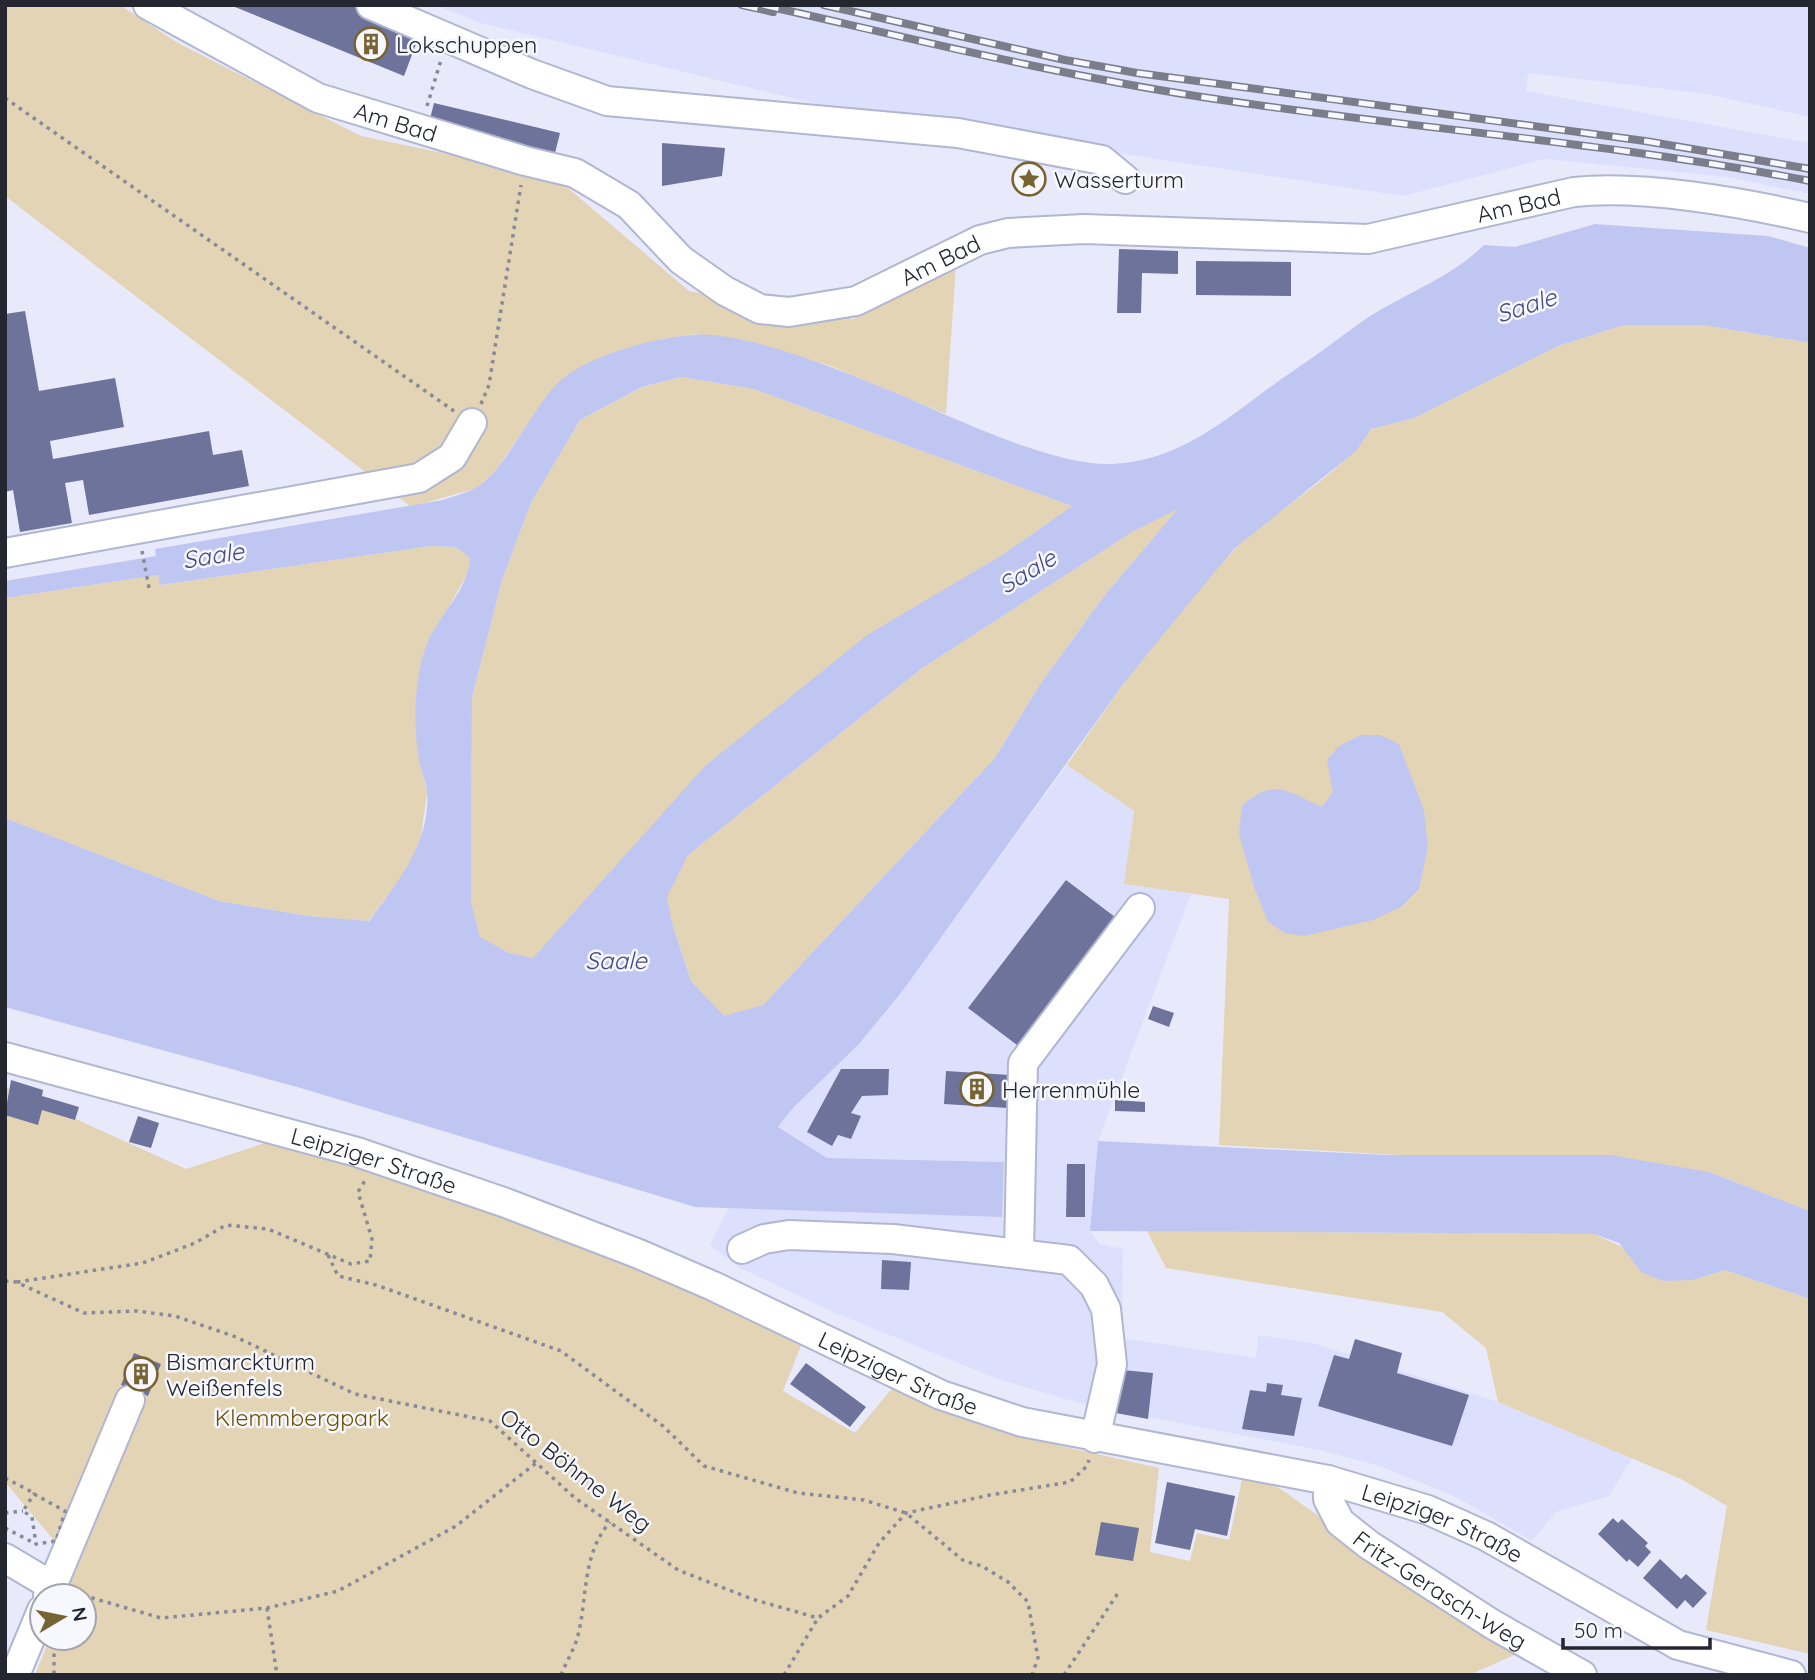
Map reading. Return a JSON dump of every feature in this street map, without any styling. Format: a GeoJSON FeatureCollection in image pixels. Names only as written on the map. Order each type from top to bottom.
{"type":"FeatureCollection","features":[{"type":"Feature","properties":{"kind":"street","name":"Am Bad"},"geometry":{"type":"LineString","coordinates":[[148,5],[318,98],[525,161],[575,173],[629,205],[681,260],[725,291],[760,309],[789,312],[856,301],[980,240],[1007,233],[1084,229],[1368,239],[1574,192],[1607,188],[1699,199],[1810,218]]}},
{"type":"Feature","properties":{"kind":"street"},"geometry":{"type":"LineString","coordinates":[[372,5],[532,74],[607,101],[958,133],[1102,160],[1125,179]]}},
{"type":"Feature","properties":{"kind":"street"},"geometry":{"type":"LineString","coordinates":[[5,553],[419,478],[452,457],[472,423]]}},
{"type":"Feature","properties":{"kind":"street"},"geometry":{"type":"LineString","coordinates":[[1019,1252],[1023,1063],[1140,908]]}},
{"type":"Feature","properties":{"kind":"street","name":"Leipziger Straße"},"geometry":{"type":"LineString","coordinates":[[5,1057],[378,1159],[506,1203],[639,1254],[941,1395],[1022,1422],[1095,1438],[1328,1480],[1428,1510],[1486,1536],[1678,1645],[1791,1675]]}},
{"type":"Feature","properties":{"kind":"street"},"geometry":{"type":"LineString","coordinates":[[742,1249],[764,1239],[789,1235],[893,1239],[1069,1260],[1094,1285],[1106,1309],[1112,1364],[1095,1438]]}},
{"type":"Feature","properties":{"kind":"street"},"geometry":{"type":"LineString","coordinates":[[53,1582],[130,1400]]}},
{"type":"Feature","properties":{"kind":"street","name":"Fritz-Gerasch-Weg"},"geometry":{"type":"LineString","coordinates":[[1328,1480],[1328,1499],[1340,1522],[1367,1544],[1492,1624],[1582,1675]]}},
{"type":"Feature","properties":{"kind":"street"},"geometry":{"type":"LineString","coordinates":[[5,1558],[31,1582]]}},
{"type":"Feature","properties":{"kind":"street"},"geometry":{"type":"LineString","coordinates":[[15,1675],[28,1643]]}},
{"type":"Feature","properties":{"kind":"path"},"geometry":{"type":"LineString","coordinates":[[5,98],[472,423],[489,386],[525,161]]}},
{"type":"Feature","properties":{"kind":"path"},"geometry":{"type":"LineString","coordinates":[[144,558],[149,588]]}},
{"type":"Feature","properties":{"kind":"path"},"geometry":{"type":"LineString","coordinates":[[16,1282],[143,1263],[195,1243],[226,1226],[268,1229],[351,1265],[370,1261],[372,1239],[358,1192],[378,1159]]}},
{"type":"Feature","properties":{"kind":"path"},"geometry":{"type":"LineString","coordinates":[[328,1255],[338,1276],[376,1284],[459,1316],[518,1332],[561,1351],[663,1426],[704,1466],[798,1493],[864,1500],[906,1513],[964,1561],[982,1566],[1008,1582],[1028,1602],[1038,1658],[1032,1675]]}},
{"type":"Feature","properties":{"kind":"path","name":"Otto Böhme Weg"},"geometry":{"type":"LineString","coordinates":[[5,1281],[16,1282],[84,1313],[136,1311],[175,1316],[236,1337],[355,1394],[490,1421],[575,1498],[678,1570],[752,1600],[818,1618]]}},
{"type":"Feature","properties":{"kind":"path"},"geometry":{"type":"LineString","coordinates":[[784,1675],[818,1618],[848,1596],[879,1543],[906,1513],[990,1494],[1070,1482],[1087,1466],[1095,1438]]}},
{"type":"Feature","properties":{"kind":"path"},"geometry":{"type":"LineString","coordinates":[[98,1606],[161,1618],[267,1608],[338,1591],[456,1526],[536,1463]]}},
{"type":"Feature","properties":{"kind":"path"},"geometry":{"type":"LineString","coordinates":[[5,1478],[65,1511],[56,1541],[36,1544],[5,1528]]}},
{"type":"Feature","properties":{"kind":"path"},"geometry":{"type":"LineString","coordinates":[[23,1511],[34,1494]]}},
{"type":"Feature","properties":{"kind":"path"},"geometry":{"type":"LineString","coordinates":[[5,1513],[23,1511],[32,1517],[36,1544]]}},
{"type":"Feature","properties":{"kind":"path"},"geometry":{"type":"LineString","coordinates":[[561,1675],[577,1639],[585,1581],[599,1535],[610,1522]]}},
{"type":"Feature","properties":{"kind":"path"},"geometry":{"type":"LineString","coordinates":[[1064,1675],[1120,1590]]}},
{"type":"Feature","properties":{"kind":"path"},"geometry":{"type":"LineString","coordinates":[[267,1608],[277,1675]]}},
{"type":"Feature","properties":{"kind":"path"},"geometry":{"type":"LineString","coordinates":[[53,1652],[54,1675]]}},
{"type":"Feature","properties":{"kind":"shaded area"},"geometry":{"type":"Polygon","coordinates":[[[435,5],[1810,5],[1810,117],[1707,94],[1528,73],[1526,91],[1810,143],[1810,194],[1727,177],[1545,159],[1403,196],[863,115],[481,23],[435,5]]]}},
{"type":"Feature","properties":{"kind":"shaded area"},"geometry":{"type":"Polygon","coordinates":[[[1067,765],[1134,811],[1124,884],[1191,894],[1098,1141],[1090,1231],[1100,1244],[1123,1249],[1122,1338],[1256,1358],[1258,1335],[1313,1343],[1498,1402],[1632,1458],[1609,1496],[1556,1512],[1532,1541],[1456,1497],[1380,1466],[1319,1450],[1086,1405],[998,1379],[835,1313],[740,1268],[710,1245],[729,1207],[1002,1216],[1004,1162],[827,1158],[777,1128],[793,1108],[859,1044],[904,989],[1067,765]]]}},
{"type":"Feature","properties":{"kind":"green space"},"geometry":{"type":"Polygon","coordinates":[[[5,5],[120,5],[176,42],[361,136],[554,176],[689,291],[853,319],[958,234],[946,414],[828,365],[770,348],[695,334],[663,339],[592,362],[555,386],[492,475],[477,488],[411,507],[5,196],[5,5]]]}},
{"type":"Feature","properties":{"kind":"green space"},"geometry":{"type":"Polygon","coordinates":[[[1624,325],[1703,325],[1810,343],[1810,1211],[1709,1172],[1219,1145],[1229,899],[1124,884],[1134,811],[1067,765],[1146,653],[1212,573],[1252,534],[1341,463],[1371,429],[1414,418],[1558,346],[1624,325]]]}},
{"type":"Feature","properties":{"kind":"green space"},"geometry":{"type":"Polygon","coordinates":[[[681,377],[754,389],[1072,506],[1004,554],[614,868],[533,959],[509,953],[480,938],[471,902],[472,697],[502,580],[531,503],[580,420],[643,387],[681,377]]]}},
{"type":"Feature","properties":{"kind":"green space"},"geometry":{"type":"Polygon","coordinates":[[[1179,508],[1104,596],[1039,686],[995,758],[763,1005],[724,1017],[691,981],[666,897],[688,855],[921,669],[1132,532],[1179,508]]]}},
{"type":"Feature","properties":{"kind":"green space"},"geometry":{"type":"Polygon","coordinates":[[[431,546],[456,547],[470,558],[469,571],[426,648],[419,759],[427,792],[421,837],[407,870],[368,921],[308,916],[219,901],[5,818],[5,598],[158,575],[161,585],[431,546]]]}},
{"type":"Feature","properties":{"kind":"green space","name":"Klemmbergpark"},"geometry":{"type":"Polygon","coordinates":[[[5,1087],[186,1169],[274,1140],[356,1164],[526,1222],[641,1267],[802,1343],[783,1391],[855,1433],[895,1385],[937,1406],[1030,1439],[1159,1468],[1150,1552],[1190,1561],[1197,1533],[1229,1540],[1243,1475],[1268,1480],[1424,1591],[1521,1652],[1469,1675],[35,1675],[44,1652],[98,1652],[98,1582],[70,1582],[72,1562],[5,1482],[5,1087]]]}},
{"type":"Feature","properties":{"kind":"green space"},"geometry":{"type":"Polygon","coordinates":[[[1147,1231],[1594,1234],[1693,1280],[1725,1270],[1810,1299],[1810,1654],[1706,1630],[1727,1506],[1681,1479],[1498,1402],[1486,1348],[1442,1312],[1166,1268],[1147,1231]]]}},
{"type":"Feature","properties":{"kind":"water","name":"Saale"},"geometry":{"type":"Polygon","coordinates":[[[1595,224],[1768,236],[1810,248],[1810,343],[1703,325],[1624,325],[1558,346],[1414,418],[1371,429],[1356,451],[1234,549],[1124,683],[904,989],[859,1044],[793,1108],[778,1127],[827,1158],[1004,1162],[1002,1217],[695,1207],[304,1089],[5,1007],[5,818],[219,901],[308,916],[369,921],[401,877],[424,828],[427,792],[416,732],[419,676],[430,637],[464,582],[470,558],[456,547],[431,546],[160,585],[158,575],[5,598],[5,581],[156,556],[155,549],[443,500],[465,493],[477,487],[496,469],[553,388],[565,377],[598,358],[617,351],[656,340],[691,335],[737,338],[792,353],[1000,437],[1059,457],[1112,464],[1137,461],[1160,455],[1202,435],[1369,317],[1453,270],[1484,245],[1515,247],[1595,224]],[[681,377],[642,387],[580,420],[531,503],[502,580],[472,697],[471,902],[480,937],[509,953],[533,958],[705,766],[867,635],[1004,554],[1072,506],[754,389],[681,377]],[[1178,509],[1132,532],[921,669],[688,855],[667,897],[672,923],[691,981],[724,1016],[763,1005],[995,758],[1039,686],[1104,596],[1178,509]]]}},
{"type":"Feature","properties":{"kind":"water"},"geometry":{"type":"Polygon","coordinates":[[[1361,735],[1380,735],[1399,744],[1424,810],[1428,847],[1419,889],[1401,907],[1373,920],[1304,936],[1285,933],[1268,922],[1254,887],[1239,834],[1242,806],[1253,797],[1272,789],[1290,792],[1322,807],[1333,792],[1327,760],[1339,746],[1361,735]]]}},
{"type":"Feature","properties":{"kind":"water"},"geometry":{"type":"Polygon","coordinates":[[[1098,1141],[1388,1155],[1610,1155],[1709,1172],[1810,1211],[1810,1299],[1725,1270],[1693,1280],[1663,1281],[1641,1272],[1619,1243],[1594,1234],[1090,1231],[1098,1141]]]}},
{"type":"Feature","properties":{"kind":"building","name":"Lokschuppen"},"geometry":{"type":"Polygon","coordinates":[[[230,5],[368,5],[422,28],[404,76],[230,5]]]}},
{"type":"Feature","properties":{"kind":"building"},"geometry":{"type":"Polygon","coordinates":[[[434,103],[560,133],[555,153],[429,123],[434,103]]]}},
{"type":"Feature","properties":{"kind":"building"},"geometry":{"type":"Polygon","coordinates":[[[662,143],[725,148],[722,176],[662,186],[662,143]]]}},
{"type":"Feature","properties":{"kind":"building"},"geometry":{"type":"Polygon","coordinates":[[[1119,249],[1178,251],[1178,274],[1142,273],[1141,313],[1117,313],[1119,249]]]}},
{"type":"Feature","properties":{"kind":"building"},"geometry":{"type":"Polygon","coordinates":[[[1196,261],[1291,262],[1291,296],[1196,295],[1196,261]]]}},
{"type":"Feature","properties":{"kind":"building"},"geometry":{"type":"Polygon","coordinates":[[[25,311],[39,391],[115,378],[124,427],[50,441],[53,459],[209,431],[213,455],[242,450],[249,486],[89,515],[83,480],[65,483],[72,523],[20,532],[13,490],[5,492],[5,314],[25,311]]]}},
{"type":"Feature","properties":{"kind":"building"},"geometry":{"type":"Polygon","coordinates":[[[1066,880],[1115,917],[1017,1045],[968,1008],[1066,880]]]}},
{"type":"Feature","properties":{"kind":"building"},"geometry":{"type":"Polygon","coordinates":[[[1153,1006],[1174,1013],[1169,1027],[1148,1019],[1153,1006]]]}},
{"type":"Feature","properties":{"kind":"building"},"geometry":{"type":"Polygon","coordinates":[[[841,1069],[889,1069],[888,1095],[862,1096],[851,1113],[861,1116],[851,1139],[838,1135],[832,1146],[807,1132],[841,1069]]]}},
{"type":"Feature","properties":{"kind":"building","name":"Herrenmühle"},"geometry":{"type":"Polygon","coordinates":[[[946,1071],[1010,1075],[1008,1108],[944,1104],[946,1071]]]}},
{"type":"Feature","properties":{"kind":"building"},"geometry":{"type":"Polygon","coordinates":[[[11,1080],[43,1090],[42,1096],[79,1107],[75,1120],[42,1110],[38,1125],[5,1115],[11,1080]]]}},
{"type":"Feature","properties":{"kind":"building"},"geometry":{"type":"Polygon","coordinates":[[[1115,1100],[1145,1102],[1145,1112],[1115,1111],[1115,1100]]]}},
{"type":"Feature","properties":{"kind":"building"},"geometry":{"type":"Polygon","coordinates":[[[138,1116],[159,1123],[151,1148],[129,1142],[138,1116]]]}},
{"type":"Feature","properties":{"kind":"building"},"geometry":{"type":"Polygon","coordinates":[[[1067,1164],[1085,1164],[1085,1217],[1066,1217],[1067,1164]]]}},
{"type":"Feature","properties":{"kind":"building"},"geometry":{"type":"Polygon","coordinates":[[[882,1260],[911,1262],[909,1290],[881,1289],[882,1260]]]}},
{"type":"Feature","properties":{"kind":"building"},"geometry":{"type":"Polygon","coordinates":[[[1355,1339],[1402,1353],[1397,1373],[1469,1395],[1452,1446],[1318,1406],[1334,1355],[1349,1359],[1355,1339]]]}},
{"type":"Feature","properties":{"kind":"building","name":"Bismarckturm Weißenfels"},"geometry":{"type":"Polygon","coordinates":[[[134,1353],[161,1364],[148,1396],[121,1385],[134,1353]]]}},
{"type":"Feature","properties":{"kind":"building"},"geometry":{"type":"Polygon","coordinates":[[[806,1363],[866,1407],[850,1427],[790,1384],[806,1363]]]}},
{"type":"Feature","properties":{"kind":"building"},"geometry":{"type":"Polygon","coordinates":[[[1123,1370],[1153,1373],[1148,1419],[1116,1413],[1123,1370]]]}},
{"type":"Feature","properties":{"kind":"building"},"geometry":{"type":"Polygon","coordinates":[[[1267,1383],[1283,1385],[1281,1395],[1302,1398],[1294,1436],[1242,1429],[1250,1390],[1266,1392],[1267,1383]]]}},
{"type":"Feature","properties":{"kind":"building"},"geometry":{"type":"Polygon","coordinates":[[[1167,1482],[1235,1496],[1227,1536],[1195,1529],[1190,1550],[1155,1543],[1167,1482]]]}},
{"type":"Feature","properties":{"kind":"building"},"geometry":{"type":"Polygon","coordinates":[[[1613,1518],[1618,1523],[1622,1519],[1648,1543],[1645,1546],[1651,1552],[1638,1567],[1629,1559],[1627,1562],[1598,1534],[1613,1518]]]}},
{"type":"Feature","properties":{"kind":"building"},"geometry":{"type":"Polygon","coordinates":[[[1101,1522],[1139,1528],[1133,1561],[1095,1555],[1101,1522]]]}},
{"type":"Feature","properties":{"kind":"building"},"geometry":{"type":"Polygon","coordinates":[[[1660,1559],[1681,1579],[1686,1574],[1707,1593],[1693,1608],[1685,1600],[1677,1609],[1643,1578],[1660,1559]]]}},
{"type":"Feature","properties":{"kind":"railway"},"geometry":{"type":"LineString","coordinates":[[742,5],[773,12]]}},
{"type":"Feature","properties":{"kind":"railway"},"geometry":{"type":"LineString","coordinates":[[763,5],[981,55],[1146,88],[1278,108],[1583,145],[1810,181]]}},
{"type":"Feature","properties":{"kind":"railway"},"geometry":{"type":"LineString","coordinates":[[824,5],[1065,60],[1137,73],[1645,141],[1810,169]]}},
{"type":"Feature","properties":{"kind":"place","name":"Lokschuppen"},"geometry":{"type":"Point","coordinates":[371,44]}},
{"type":"Feature","properties":{"kind":"place","name":"Wasserturm"},"geometry":{"type":"Point","coordinates":[1029,179]}},
{"type":"Feature","properties":{"kind":"place","name":"Herrenmühle"},"geometry":{"type":"Point","coordinates":[977,1089]}},
{"type":"Feature","properties":{"kind":"place","name":"Bismarckturm Weißenfels"},"geometry":{"type":"Point","coordinates":[141,1374]}}]}
